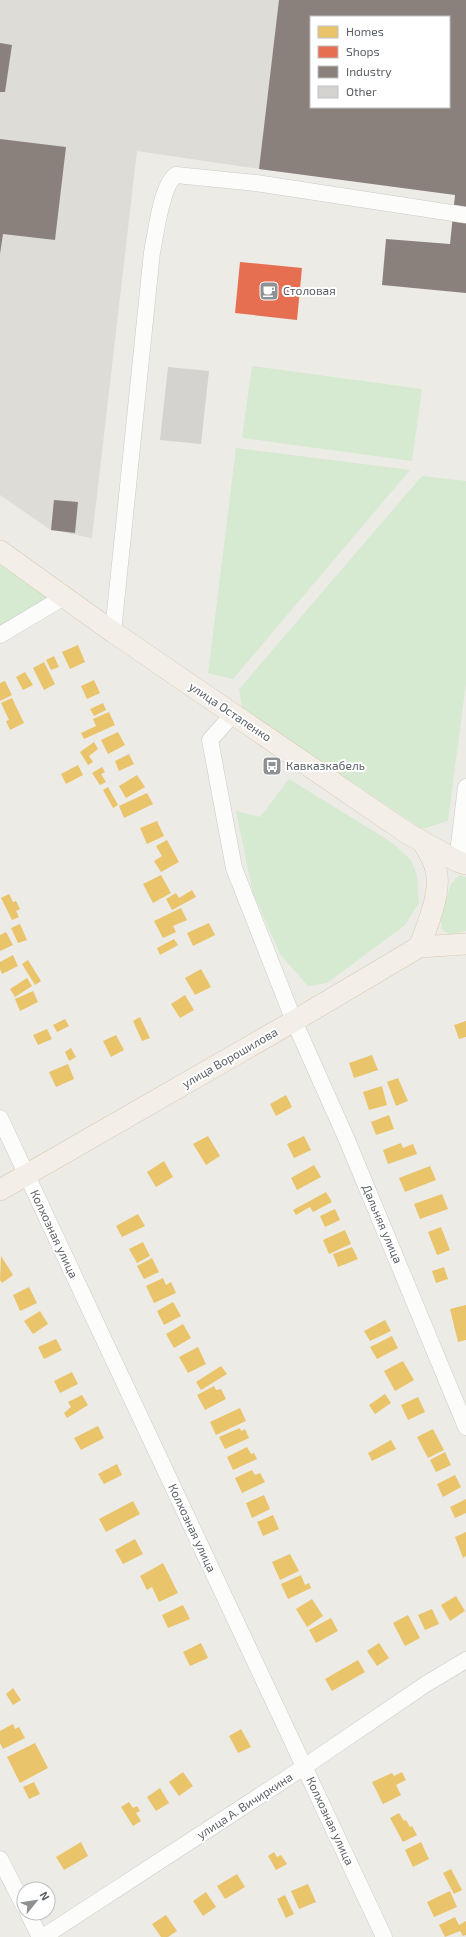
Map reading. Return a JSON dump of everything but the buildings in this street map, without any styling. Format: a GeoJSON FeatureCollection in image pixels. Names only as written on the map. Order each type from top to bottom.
{"type":"FeatureCollection","features":[{"type":"Feature","properties":{"kind":"main road","name":"улица Остапенко"},"geometry":{"type":"LineString","coordinates":[[0,551],[113,632],[233,714],[423,842],[461,862]]}},
{"type":"Feature","properties":{"kind":"main road"},"geometry":{"type":"LineString","coordinates":[[419,947],[429,921],[437,881],[436,869],[423,842]]}},
{"type":"Feature","properties":{"kind":"main road","name":"улица Ворошилова"},"geometry":{"type":"LineString","coordinates":[[0,1190],[294,1021],[419,947],[466,944]]}},
{"type":"Feature","properties":{"kind":"street"},"geometry":{"type":"LineString","coordinates":[[113,632],[152,252],[164,198],[171,178],[176,175],[256,183],[466,215]]}},
{"type":"Feature","properties":{"kind":"street"},"geometry":{"type":"LineString","coordinates":[[0,634],[64,597]]}},
{"type":"Feature","properties":{"kind":"street","name":"Дальняя улица"},"geometry":{"type":"LineString","coordinates":[[233,714],[210,740],[234,868],[294,1021],[347,1140],[466,1427]]}},
{"type":"Feature","properties":{"kind":"street"},"geometry":{"type":"LineString","coordinates":[[461,862],[466,787]]}},
{"type":"Feature","properties":{"kind":"street","name":"Колхозная улица"},"geometry":{"type":"LineString","coordinates":[[0,1118],[384,1937]]}},
{"type":"Feature","properties":{"kind":"street","name":"улица А. Вичиркина"},"geometry":{"type":"LineString","coordinates":[[43,1937],[304,1767],[426,1684],[466,1660]]}},
{"type":"Feature","properties":{"kind":"street"},"geometry":{"type":"LineString","coordinates":[[0,1859],[16,1890]]}},
{"type":"Feature","properties":{"kind":"street"},"geometry":{"type":"LineString","coordinates":[[32,1921],[40,1937]]}},
{"type":"Feature","properties":{"kind":"shaded area"},"geometry":{"type":"Polygon","coordinates":[[[0,0],[466,0],[466,194],[259,169],[137,151],[92,538],[51,530],[0,495],[0,0]]]}},
{"type":"Feature","properties":{"kind":"green space"},"geometry":{"type":"Polygon","coordinates":[[[252,366],[422,389],[412,461],[242,438],[252,366]]]}},
{"type":"Feature","properties":{"kind":"green space"},"geometry":{"type":"Polygon","coordinates":[[[236,448],[410,470],[233,679],[208,673],[236,448]]]}},
{"type":"Feature","properties":{"kind":"green space"},"geometry":{"type":"Polygon","coordinates":[[[422,476],[466,481],[466,683],[448,821],[422,829],[242,708],[239,689],[422,476]]]}},
{"type":"Feature","properties":{"kind":"green space"},"geometry":{"type":"Polygon","coordinates":[[[0,551],[64,597],[0,634],[0,551]]]}},
{"type":"Feature","properties":{"kind":"green space"},"geometry":{"type":"Polygon","coordinates":[[[289,779],[391,842],[411,860],[417,875],[419,903],[405,925],[327,983],[308,986],[280,954],[253,893],[236,811],[260,817],[289,779]]]}},
{"type":"Feature","properties":{"kind":"green space"},"geometry":{"type":"Polygon","coordinates":[[[459,875],[466,877],[466,931],[450,935],[442,929],[440,918],[451,884],[459,875]]]}},
{"type":"Feature","properties":{"kind":"place","name":"Столовая"},"geometry":{"type":"Point","coordinates":[269,291]}},
{"type":"Feature","properties":{"kind":"place","name":"Кавказкабель"},"geometry":{"type":"Point","coordinates":[272,766]}}]}
